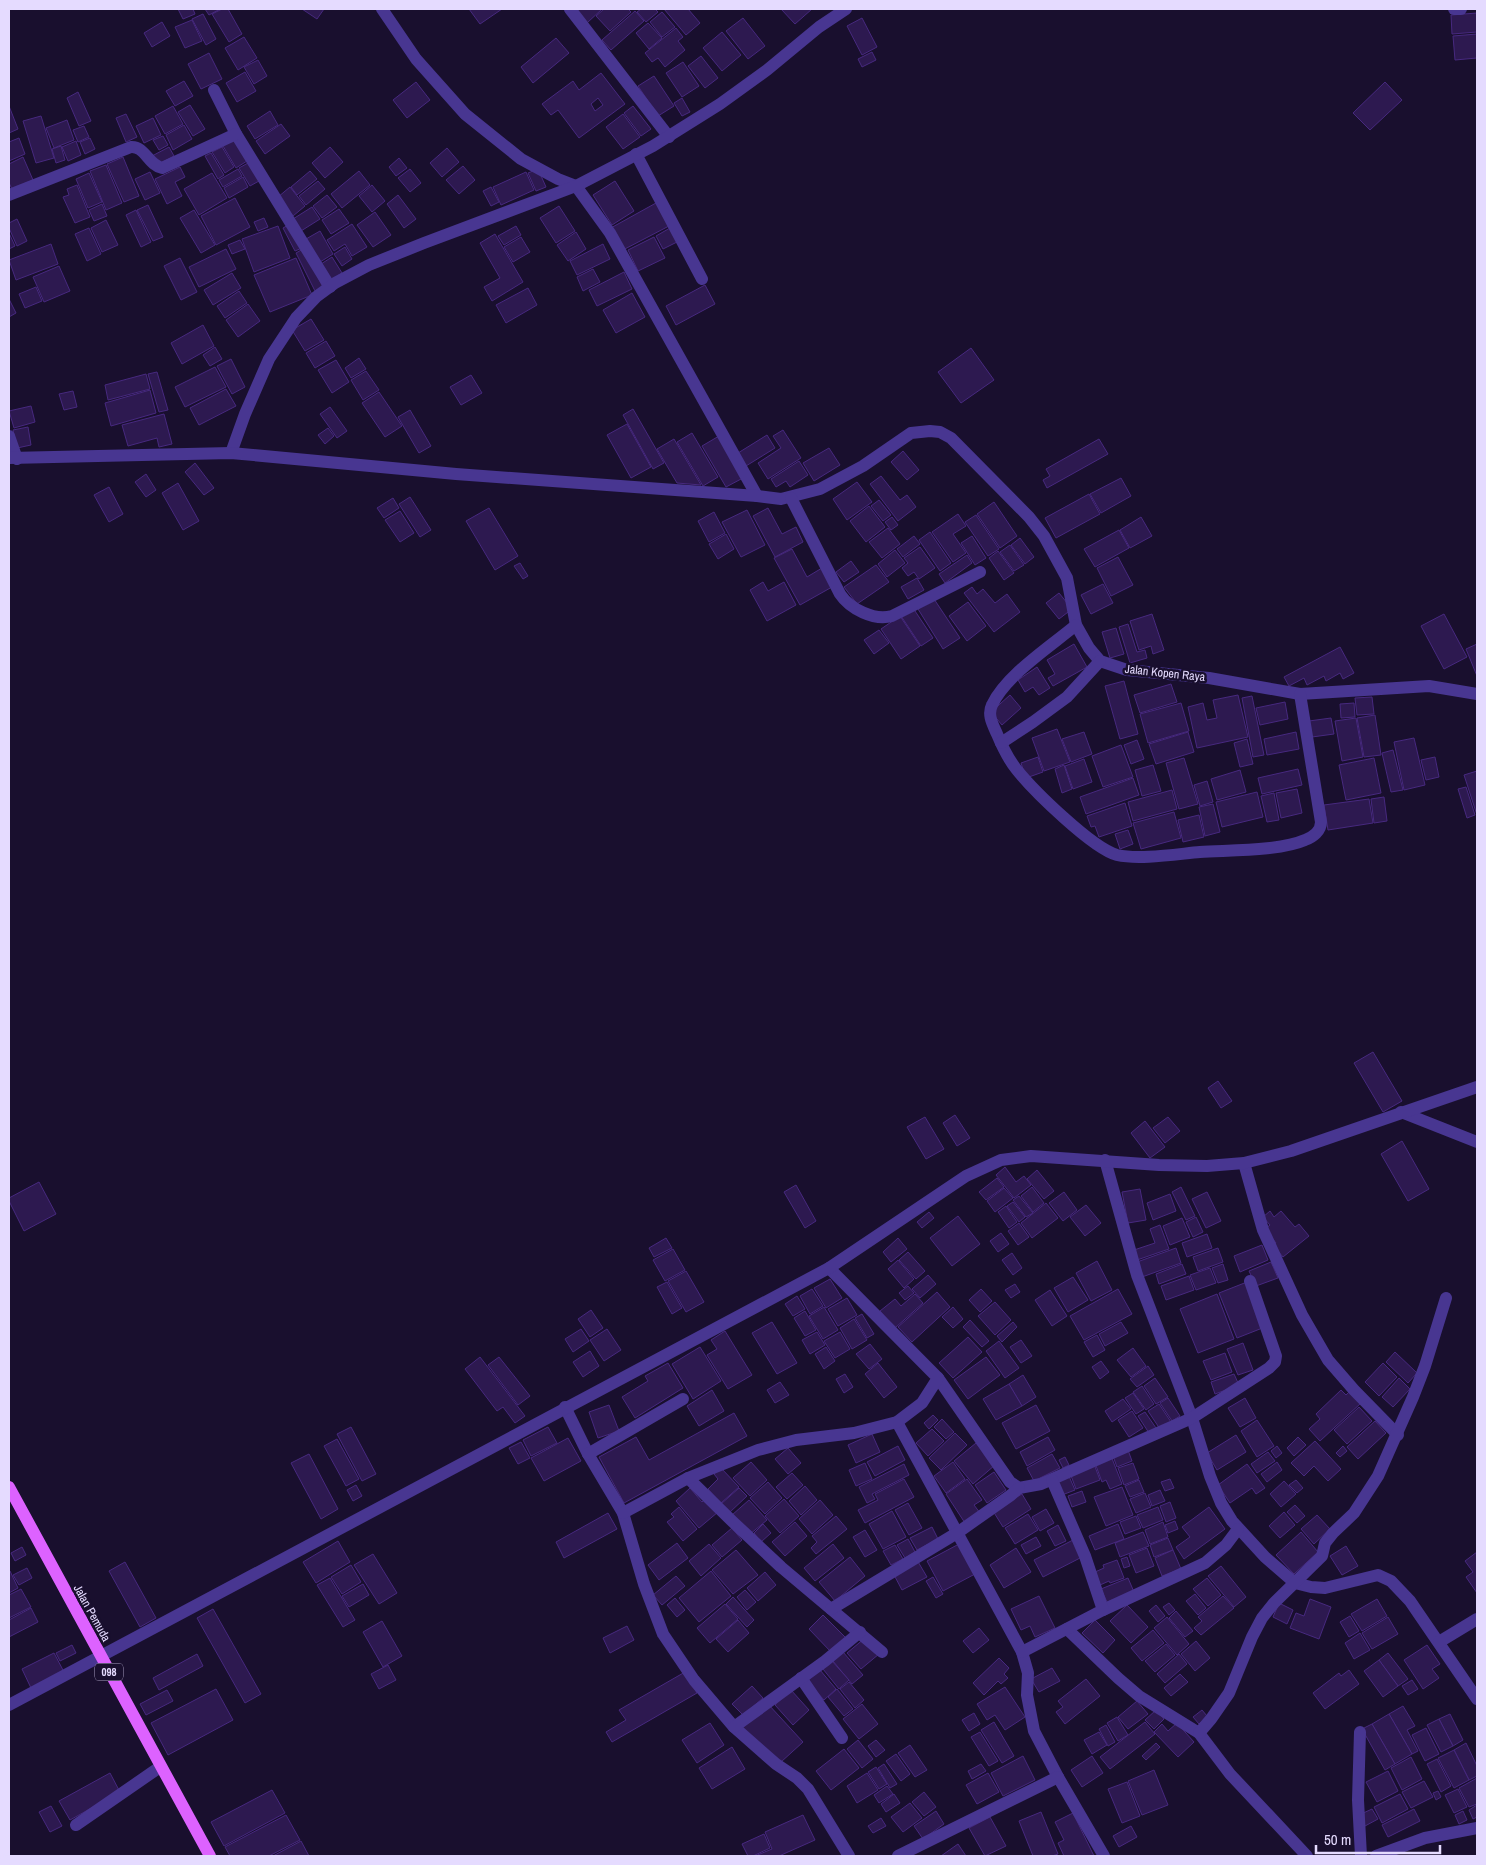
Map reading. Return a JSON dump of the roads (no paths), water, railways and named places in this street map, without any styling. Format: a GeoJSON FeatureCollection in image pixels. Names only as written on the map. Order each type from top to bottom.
{"type":"FeatureCollection","features":[{"type":"Feature","properties":{"kind":"main road","name":"Jalan Pemuda"},"geometry":{"type":"LineString","coordinates":[[9,1487],[210,1856]]}},
{"type":"Feature","properties":{"kind":"street"},"geometry":{"type":"LineString","coordinates":[[382,9],[416,59],[465,114],[521,159],[558,179],[576,186],[610,233],[757,496]]}},
{"type":"Feature","properties":{"kind":"street"},"geometry":{"type":"LineString","coordinates":[[570,9],[669,137]]}},
{"type":"Feature","properties":{"kind":"street"},"geometry":{"type":"LineString","coordinates":[[231,453],[252,399],[276,347],[296,318],[316,297],[369,265],[576,186],[669,137],[720,104],[767,70],[819,27],[846,9]]}},
{"type":"Feature","properties":{"kind":"street"},"geometry":{"type":"LineString","coordinates":[[1454,9],[1462,9]]}},
{"type":"Feature","properties":{"kind":"street"},"geometry":{"type":"LineString","coordinates":[[214,90],[236,134],[330,287]]}},
{"type":"Feature","properties":{"kind":"street"},"geometry":{"type":"LineString","coordinates":[[9,194],[131,147],[139,148],[153,164],[162,168],[236,134]]}},
{"type":"Feature","properties":{"kind":"street"},"geometry":{"type":"LineString","coordinates":[[636,154],[702,279]]}},
{"type":"Feature","properties":{"kind":"street"},"geometry":{"type":"LineString","coordinates":[[9,436],[13,458],[231,453],[456,474],[782,499],[792,498],[820,489],[862,466],[911,433],[924,431],[940,432],[950,438],[1029,517],[1044,536],[1067,578],[1076,625],[1089,648],[1100,661],[1067,697],[1001,743]]}},
{"type":"Feature","properties":{"kind":"street"},"geometry":{"type":"LineString","coordinates":[[792,498],[840,594],[854,608],[877,617],[892,616],[980,572]]}},
{"type":"Feature","properties":{"kind":"street"},"geometry":{"type":"LineString","coordinates":[[1076,625],[1014,677],[991,706],[990,717],[1001,743],[1016,769],[1045,800],[1102,847],[1116,854],[1138,856],[1286,845],[1310,838],[1318,831],[1321,824],[1300,694]]}},
{"type":"Feature","properties":{"kind":"street","name":"Jalan Kopen Raya"},"geometry":{"type":"LineString","coordinates":[[1100,661],[1127,670],[1209,678],[1300,694],[1429,686],[1477,694]]}},
{"type":"Feature","properties":{"kind":"street"},"geometry":{"type":"LineString","coordinates":[[9,1705],[829,1268],[966,1176],[990,1164],[1001,1160],[1031,1156],[1159,1165],[1207,1166],[1244,1163],[1291,1150],[1477,1087]]}},
{"type":"Feature","properties":{"kind":"street"},"geometry":{"type":"LineString","coordinates":[[1402,1112],[1477,1142]]}},
{"type":"Feature","properties":{"kind":"street"},"geometry":{"type":"LineString","coordinates":[[1104,1160],[1137,1275],[1192,1418],[1214,1488],[1238,1529],[1265,1557],[1295,1583],[1325,1588],[1364,1577],[1383,1576],[1403,1592],[1477,1699]]}},
{"type":"Feature","properties":{"kind":"street"},"geometry":{"type":"LineString","coordinates":[[1244,1163],[1263,1230],[1302,1315],[1328,1360],[1354,1390],[1398,1434]]}},
{"type":"Feature","properties":{"kind":"street"},"geometry":{"type":"LineString","coordinates":[[829,1268],[938,1378],[1010,1482],[1019,1488]]}},
{"type":"Feature","properties":{"kind":"street"},"geometry":{"type":"LineString","coordinates":[[831,1609],[957,1533],[1019,1488],[1052,1480],[1192,1418],[1269,1368],[1276,1356],[1250,1281]]}},
{"type":"Feature","properties":{"kind":"street"},"geometry":{"type":"LineString","coordinates":[[1199,1733],[1229,1693],[1252,1637],[1262,1618],[1318,1560],[1325,1543],[1354,1513],[1368,1493],[1398,1434],[1425,1366],[1446,1298]]}},
{"type":"Feature","properties":{"kind":"street"},"geometry":{"type":"LineString","coordinates":[[623,1512],[688,1478],[758,1450],[796,1440],[854,1433],[897,1422],[922,1403],[938,1378]]}},
{"type":"Feature","properties":{"kind":"street"},"geometry":{"type":"LineString","coordinates":[[588,1454],[682,1399]]}},
{"type":"Feature","properties":{"kind":"street"},"geometry":{"type":"LineString","coordinates":[[565,1407],[588,1454],[623,1512],[646,1592],[663,1634],[694,1680],[734,1727],[808,1789],[849,1856]]}},
{"type":"Feature","properties":{"kind":"street"},"geometry":{"type":"LineString","coordinates":[[897,1422],[1022,1652],[1028,1674],[1027,1695],[1034,1731],[1058,1777],[1104,1856]]}},
{"type":"Feature","properties":{"kind":"street"},"geometry":{"type":"LineString","coordinates":[[688,1478],[733,1522],[882,1652]]}},
{"type":"Feature","properties":{"kind":"street"},"geometry":{"type":"LineString","coordinates":[[1052,1480],[1085,1556],[1103,1610]]}},
{"type":"Feature","properties":{"kind":"street"},"geometry":{"type":"LineString","coordinates":[[1022,1652],[1103,1610],[1200,1566],[1226,1545],[1238,1529]]}},
{"type":"Feature","properties":{"kind":"street"},"geometry":{"type":"LineString","coordinates":[[1439,1642],[1477,1619]]}},
{"type":"Feature","properties":{"kind":"street"},"geometry":{"type":"LineString","coordinates":[[1067,1629],[1139,1696],[1199,1733],[1230,1774],[1307,1856]]}},
{"type":"Feature","properties":{"kind":"street"},"geometry":{"type":"LineString","coordinates":[[734,1727],[860,1632]]}},
{"type":"Feature","properties":{"kind":"street"},"geometry":{"type":"LineString","coordinates":[[801,1678],[842,1738]]}},
{"type":"Feature","properties":{"kind":"street"},"geometry":{"type":"LineString","coordinates":[[1360,1732],[1358,1800],[1361,1856]]}},
{"type":"Feature","properties":{"kind":"street"},"geometry":{"type":"LineString","coordinates":[[76,1825],[160,1767]]}},
{"type":"Feature","properties":{"kind":"street"},"geometry":{"type":"LineString","coordinates":[[898,1856],[1058,1777]]}},
{"type":"Feature","properties":{"kind":"street"},"geometry":{"type":"LineString","coordinates":[[1376,1856],[1425,1838],[1477,1828]]}}]}
